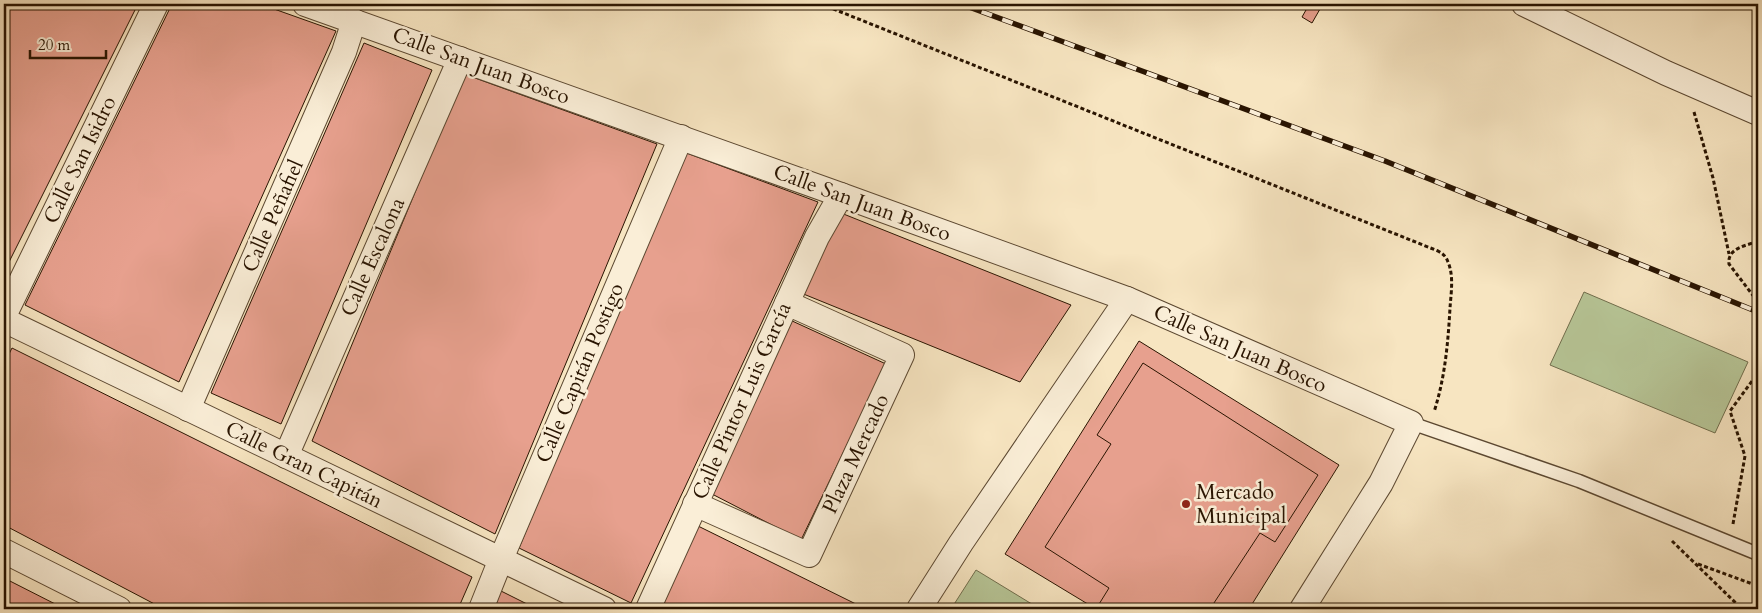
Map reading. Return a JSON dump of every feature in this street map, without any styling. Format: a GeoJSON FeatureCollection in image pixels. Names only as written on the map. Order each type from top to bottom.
{"type":"FeatureCollection","features":[{"type":"Feature","properties":{"kind":"street","name":"Calle San Isidro"},"geometry":{"type":"LineString","coordinates":[[4,316],[156,4]]}},
{"type":"Feature","properties":{"kind":"street","name":"Calle San Juan Bosco"},"geometry":{"type":"LineString","coordinates":[[305,4],[841,194],[1127,300],[1419,427]]}},
{"type":"Feature","properties":{"kind":"street"},"geometry":{"type":"LineString","coordinates":[[1524,4],[1689,84],[1758,113]]}},
{"type":"Feature","properties":{"kind":"street","name":"Calle Peñafiel"},"geometry":{"type":"LineString","coordinates":[[188,409],[344,52],[354,21]]}},
{"type":"Feature","properties":{"kind":"street","name":"Calle Escalona"},"geometry":{"type":"LineString","coordinates":[[286,456],[460,59]]}},
{"type":"Feature","properties":{"kind":"street","name":"Calle Capitán Postigo"},"geometry":{"type":"LineString","coordinates":[[481,609],[680,137]]}},
{"type":"Feature","properties":{"kind":"street","name":"Calle Pintor Luis García"},"geometry":{"type":"LineString","coordinates":[[648,609],[817,237],[841,194]]}},
{"type":"Feature","properties":{"kind":"street"},"geometry":{"type":"LineString","coordinates":[[920,609],[961,543],[1127,300]]}},
{"type":"Feature","properties":{"kind":"street","name":"Plaza Mercado"},"geometry":{"type":"LineString","coordinates":[[695,504],[809,555],[902,355],[787,303]]}},
{"type":"Feature","properties":{"kind":"street","name":"Calle Gran Capitán"},"geometry":{"type":"LineString","coordinates":[[4,320],[604,609]]}},
{"type":"Feature","properties":{"kind":"street"},"geometry":{"type":"LineString","coordinates":[[1302,609],[1381,483],[1419,427]]}},
{"type":"Feature","properties":{"kind":"street"},"geometry":{"type":"LineString","coordinates":[[4,552],[119,609]]}},
{"type":"Feature","properties":{"kind":"lane"},"geometry":{"type":"LineString","coordinates":[[1419,427],[1578,481],[1758,554]]}},
{"type":"Feature","properties":{"kind":"path"},"geometry":{"type":"LineString","coordinates":[[821,4],[1429,247],[1445,256],[1449,263],[1452,282],[1447,351],[1440,393],[1419,427]]}},
{"type":"Feature","properties":{"kind":"path"},"geometry":{"type":"LineString","coordinates":[[1689,84],[1687,92],[1713,178],[1729,254],[1729,264],[1758,302]]}},
{"type":"Feature","properties":{"kind":"path"},"geometry":{"type":"LineString","coordinates":[[1729,254],[1758,241]]}},
{"type":"Feature","properties":{"kind":"path"},"geometry":{"type":"LineString","coordinates":[[1730,542],[1745,456],[1730,411],[1758,373]]}},
{"type":"Feature","properties":{"kind":"path"},"geometry":{"type":"LineString","coordinates":[[1668,538],[1742,609]]}},
{"type":"Feature","properties":{"kind":"path"},"geometry":{"type":"LineString","coordinates":[[1696,563],[1758,586]]}},
{"type":"Feature","properties":{"kind":"green space"},"geometry":{"type":"Polygon","coordinates":[[[1584,292],[1748,362],[1715,433],[1550,365],[1584,292]]]}},
{"type":"Feature","properties":{"kind":"green space"},"geometry":{"type":"Polygon","coordinates":[[[976,570],[1040,609],[951,609],[976,570]]]}},
{"type":"Feature","properties":{"kind":"building"},"geometry":{"type":"Polygon","coordinates":[[[4,4],[138,4],[4,272],[4,4]]]}},
{"type":"Feature","properties":{"kind":"building"},"geometry":{"type":"Polygon","coordinates":[[[172,4],[260,4],[336,31],[179,382],[25,305],[172,4]]]}},
{"type":"Feature","properties":{"kind":"building"},"geometry":{"type":"Polygon","coordinates":[[[1294,4],[1311,4],[1320,9],[1312,23],[1302,17],[1306,10],[1294,4]]]}},
{"type":"Feature","properties":{"kind":"building"},"geometry":{"type":"Polygon","coordinates":[[[364,43],[432,70],[281,424],[211,393],[364,43]]]}},
{"type":"Feature","properties":{"kind":"building"},"geometry":{"type":"Polygon","coordinates":[[[464,74],[657,144],[495,534],[312,441],[464,74]]]}},
{"type":"Feature","properties":{"kind":"building"},"geometry":{"type":"Polygon","coordinates":[[[684,152],[818,202],[631,603],[519,548],[684,152]]]}},
{"type":"Feature","properties":{"kind":"building"},"geometry":{"type":"Polygon","coordinates":[[[841,213],[1071,305],[1020,382],[801,293],[841,213]]]}},
{"type":"Feature","properties":{"kind":"building"},"geometry":{"type":"Polygon","coordinates":[[[790,320],[886,364],[801,540],[712,494],[790,320]]]}},
{"type":"Feature","properties":{"kind":"building","name":"Mercado Municipal"},"geometry":{"type":"Polygon","coordinates":[[[1139,341],[1339,465],[1249,609],[1096,609],[1005,554],[1139,341]]]}},
{"type":"Feature","properties":{"kind":"building"},"geometry":{"type":"Polygon","coordinates":[[[12,348],[472,577],[458,609],[164,609],[4,525],[4,364],[12,348]]]}},
{"type":"Feature","properties":{"kind":"building","name":"Mercado Municipal"},"geometry":{"type":"Polygon","coordinates":[[[1143,363],[1318,475],[1275,542],[1260,533],[1210,609],[1146,609],[1143,607],[1142,609],[1096,609],[1109,588],[1045,547],[1111,444],[1097,435],[1143,363]]]}},
{"type":"Feature","properties":{"kind":"building"},"geometry":{"type":"Polygon","coordinates":[[[696,525],[866,609],[658,609],[696,525]]]}},
{"type":"Feature","properties":{"kind":"building"},"geometry":{"type":"Polygon","coordinates":[[[4,578],[65,609],[4,609],[4,578]]]}},
{"type":"Feature","properties":{"kind":"building"},"geometry":{"type":"Polygon","coordinates":[[[501,591],[537,609],[493,609],[501,591]]]}},
{"type":"Feature","properties":{"kind":"railway"},"geometry":{"type":"LineString","coordinates":[[961,4],[1385,161],[1758,312]]}},
{"type":"Feature","properties":{"kind":"place","name":"Mercado Municipal"},"geometry":{"type":"Point","coordinates":[1186,504]}}]}
